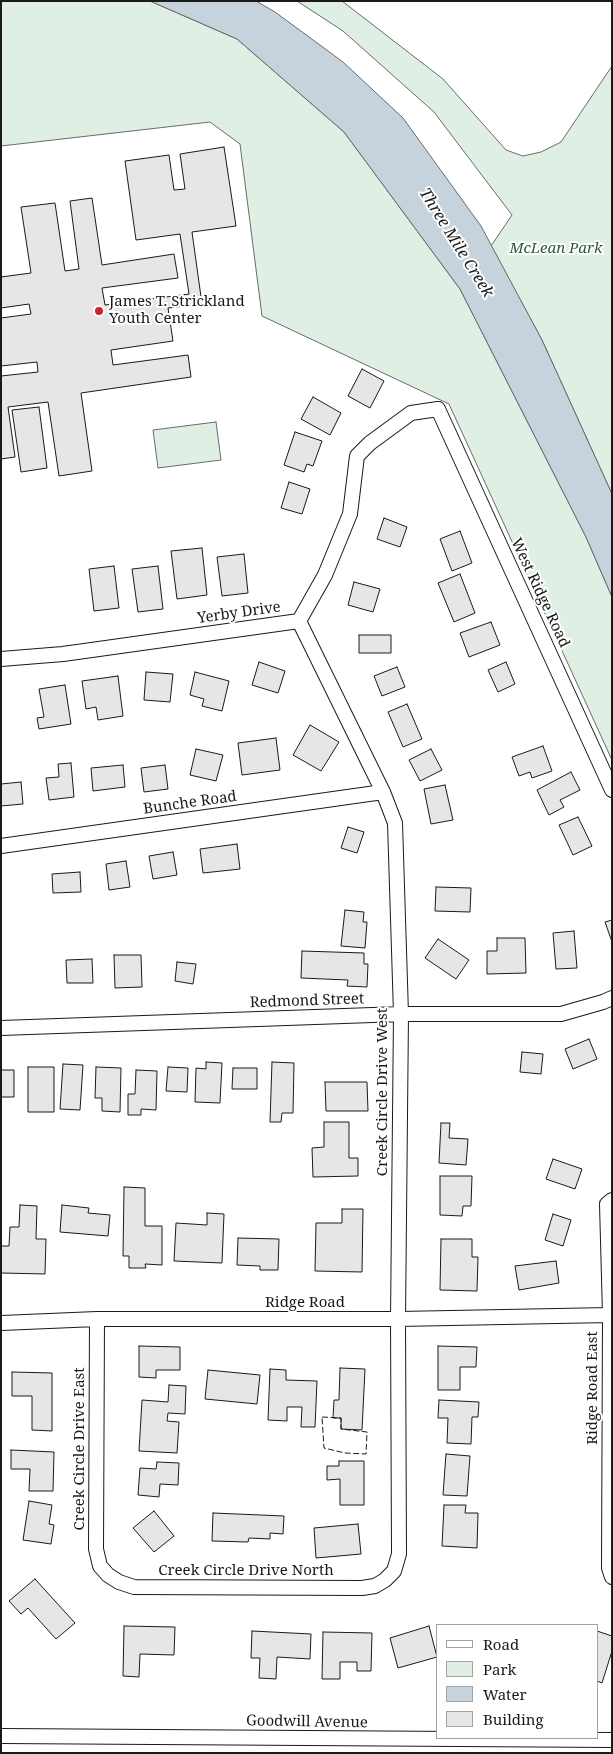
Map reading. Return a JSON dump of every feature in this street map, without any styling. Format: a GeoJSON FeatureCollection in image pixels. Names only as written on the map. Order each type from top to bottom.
{"type":"FeatureCollection","features":[{"type":"Feature","properties":{"kind":"street","name":"Yerby Drive"},"geometry":{"type":"LineString","coordinates":[[1,659],[63,654],[299,621],[325,575],[350,514],[357,456],[370,443],[411,412],[438,409]]}},
{"type":"Feature","properties":{"kind":"street","name":"West Ridge Road"},"geometry":{"type":"LineString","coordinates":[[438,409],[612,790]]}},
{"type":"Feature","properties":{"kind":"street","name":"Creek Circle Drive West"},"geometry":{"type":"LineString","coordinates":[[299,621],[383,792],[395,823],[400,1014],[399,1554],[394,1571],[385,1580]]}},
{"type":"Feature","properties":{"kind":"street","name":"Bunche Road"},"geometry":{"type":"LineString","coordinates":[[1,846],[383,792]]}},
{"type":"Feature","properties":{"kind":"street","name":"Redmond Street"},"geometry":{"type":"LineString","coordinates":[[1,1028],[400,1014],[561,1014],[612,998]]}},
{"type":"Feature","properties":{"kind":"street","name":"Ridge Road East"},"geometry":{"type":"LineString","coordinates":[[612,1200],[607,1204],[610,1315],[609,1568],[612,1577]]}},
{"type":"Feature","properties":{"kind":"street","name":"Ridge Road"},"geometry":{"type":"LineString","coordinates":[[1,1323],[97,1319],[398,1319],[610,1315]]}},
{"type":"Feature","properties":{"kind":"street","name":"Creek Circle Drive East"},"geometry":{"type":"LineString","coordinates":[[97,1319],[96,1549],[100,1566],[108,1575]]}},
{"type":"Feature","properties":{"kind":"street","name":"Creek Circle Drive North"},"geometry":{"type":"LineString","coordinates":[[108,1575],[119,1582],[134,1587],[362,1588],[375,1586],[385,1580]]}},
{"type":"Feature","properties":{"kind":"street","name":"Goodwill Avenue"},"geometry":{"type":"LineString","coordinates":[[1,1736],[470,1746],[612,1740]]}},
{"type":"Feature","properties":{"kind":"green space"},"geometry":{"type":"Polygon","coordinates":[[[1,1],[150,1],[237,39],[344,132],[460,289],[586,537],[612,597],[612,760],[449,404],[262,316],[240,144],[210,122],[1,146],[1,1]]]}},
{"type":"Feature","properties":{"kind":"green space","name":"McLean Park"},"geometry":{"type":"Polygon","coordinates":[[[297,1],[342,1],[443,79],[506,150],[523,156],[541,152],[561,142],[612,66],[612,494],[542,340],[491,246],[512,215],[434,112],[343,31],[297,1]]]}},
{"type":"Feature","properties":{"kind":"green space"},"geometry":{"type":"Polygon","coordinates":[[[216,422],[221,460],[158,468],[153,430],[216,422]]]}},
{"type":"Feature","properties":{"kind":"water","name":"Three Mile Creek"},"geometry":{"type":"Polygon","coordinates":[[[150,1],[256,1],[275,12],[343,62],[403,118],[481,226],[542,340],[612,494],[612,597],[586,537],[460,289],[344,132],[237,39],[150,1]]]}},
{"type":"Feature","properties":{"kind":"building","name":"James T. Strickland Youth Center"},"geometry":{"type":"Polygon","coordinates":[[[224,147],[236,226],[192,232],[202,304],[168,308],[173,341],[111,350],[113,365],[188,355],[191,377],[81,393],[92,471],[59,476],[48,402],[8,407],[15,457],[1,459],[1,376],[38,372],[37,362],[1,366],[1,318],[31,314],[29,304],[1,308],[1,277],[31,273],[21,207],[55,203],[65,271],[79,269],[70,201],[92,198],[102,265],[174,254],[178,278],[102,288],[105,305],[189,294],[180,234],[136,240],[125,161],[169,155],[174,190],[185,189],[180,154],[224,147]]]}},
{"type":"Feature","properties":{"kind":"building"},"geometry":{"type":"Polygon","coordinates":[[[362,369],[384,381],[370,408],[348,396],[362,369]]]}},
{"type":"Feature","properties":{"kind":"building"},"geometry":{"type":"Polygon","coordinates":[[[313,397],[341,413],[330,435],[301,419],[313,397]]]}},
{"type":"Feature","properties":{"kind":"building"},"geometry":{"type":"Polygon","coordinates":[[[39,407],[47,468],[21,472],[12,410],[39,407]]]}},
{"type":"Feature","properties":{"kind":"building"},"geometry":{"type":"Polygon","coordinates":[[[295,432],[322,441],[313,466],[307,464],[304,472],[284,465],[295,432]]]}},
{"type":"Feature","properties":{"kind":"building"},"geometry":{"type":"Polygon","coordinates":[[[289,482],[310,489],[302,514],[281,508],[289,482]]]}},
{"type":"Feature","properties":{"kind":"building"},"geometry":{"type":"Polygon","coordinates":[[[384,518],[407,527],[400,547],[377,539],[384,518]]]}},
{"type":"Feature","properties":{"kind":"building"},"geometry":{"type":"Polygon","coordinates":[[[460,531],[472,563],[452,571],[440,539],[460,531]]]}},
{"type":"Feature","properties":{"kind":"building"},"geometry":{"type":"Polygon","coordinates":[[[202,548],[207,595],[177,599],[171,551],[202,548]]]}},
{"type":"Feature","properties":{"kind":"building"},"geometry":{"type":"Polygon","coordinates":[[[244,554],[248,593],[222,596],[217,557],[244,554]]]}},
{"type":"Feature","properties":{"kind":"building"},"geometry":{"type":"Polygon","coordinates":[[[114,566],[119,608],[94,611],[89,569],[114,566]]]}},
{"type":"Feature","properties":{"kind":"building"},"geometry":{"type":"Polygon","coordinates":[[[158,566],[163,609],[138,612],[132,569],[158,566]]]}},
{"type":"Feature","properties":{"kind":"building"},"geometry":{"type":"Polygon","coordinates":[[[460,574],[475,613],[454,622],[438,583],[460,574]]]}},
{"type":"Feature","properties":{"kind":"building"},"geometry":{"type":"Polygon","coordinates":[[[354,582],[380,589],[373,612],[348,605],[354,582]]]}},
{"type":"Feature","properties":{"kind":"building"},"geometry":{"type":"Polygon","coordinates":[[[491,622],[500,645],[469,657],[460,633],[491,622]]]}},
{"type":"Feature","properties":{"kind":"building"},"geometry":{"type":"Polygon","coordinates":[[[359,635],[391,635],[391,653],[359,653],[359,635]]]}},
{"type":"Feature","properties":{"kind":"building"},"geometry":{"type":"Polygon","coordinates":[[[259,662],[285,671],[278,693],[252,685],[259,662]]]}},
{"type":"Feature","properties":{"kind":"building"},"geometry":{"type":"Polygon","coordinates":[[[506,662],[515,684],[498,692],[488,670],[506,662]]]}},
{"type":"Feature","properties":{"kind":"building"},"geometry":{"type":"Polygon","coordinates":[[[397,667],[405,687],[382,696],[374,676],[397,667]]]}},
{"type":"Feature","properties":{"kind":"building"},"geometry":{"type":"Polygon","coordinates":[[[146,672],[173,674],[170,702],[144,700],[146,672]]]}},
{"type":"Feature","properties":{"kind":"building"},"geometry":{"type":"Polygon","coordinates":[[[195,672],[229,681],[222,711],[202,706],[204,699],[190,695],[195,672]]]}},
{"type":"Feature","properties":{"kind":"building"},"geometry":{"type":"Polygon","coordinates":[[[118,676],[123,716],[98,720],[96,707],[86,709],[82,681],[118,676]]]}},
{"type":"Feature","properties":{"kind":"building"},"geometry":{"type":"Polygon","coordinates":[[[65,685],[71,724],[39,729],[37,718],[44,717],[39,689],[65,685]]]}},
{"type":"Feature","properties":{"kind":"building"},"geometry":{"type":"Polygon","coordinates":[[[407,704],[422,739],[403,747],[388,712],[407,704]]]}},
{"type":"Feature","properties":{"kind":"building"},"geometry":{"type":"Polygon","coordinates":[[[310,725],[339,742],[321,771],[293,755],[310,725]]]}},
{"type":"Feature","properties":{"kind":"building"},"geometry":{"type":"Polygon","coordinates":[[[276,738],[280,770],[242,775],[238,743],[276,738]]]}},
{"type":"Feature","properties":{"kind":"building"},"geometry":{"type":"Polygon","coordinates":[[[543,746],[552,771],[532,778],[530,772],[519,776],[512,757],[543,746]]]}},
{"type":"Feature","properties":{"kind":"building"},"geometry":{"type":"Polygon","coordinates":[[[196,749],[223,755],[216,781],[190,775],[196,749]]]}},
{"type":"Feature","properties":{"kind":"building"},"geometry":{"type":"Polygon","coordinates":[[[431,749],[442,770],[420,781],[409,760],[431,749]]]}},
{"type":"Feature","properties":{"kind":"building"},"geometry":{"type":"Polygon","coordinates":[[[71,763],[74,797],[49,800],[46,778],[59,777],[58,764],[71,763]]]}},
{"type":"Feature","properties":{"kind":"building"},"geometry":{"type":"Polygon","coordinates":[[[123,765],[125,787],[93,791],[91,768],[123,765]]]}},
{"type":"Feature","properties":{"kind":"building"},"geometry":{"type":"Polygon","coordinates":[[[165,765],[168,789],[144,792],[141,768],[165,765]]]}},
{"type":"Feature","properties":{"kind":"building"},"geometry":{"type":"Polygon","coordinates":[[[571,772],[580,790],[560,800],[564,807],[549,815],[537,790],[571,772]]]}},
{"type":"Feature","properties":{"kind":"building"},"geometry":{"type":"Polygon","coordinates":[[[21,782],[23,804],[1,806],[1,784],[21,782]]]}},
{"type":"Feature","properties":{"kind":"building"},"geometry":{"type":"Polygon","coordinates":[[[445,785],[453,820],[431,824],[424,789],[445,785]]]}},
{"type":"Feature","properties":{"kind":"building"},"geometry":{"type":"Polygon","coordinates":[[[578,817],[592,846],[573,855],[559,825],[578,817]]]}},
{"type":"Feature","properties":{"kind":"building"},"geometry":{"type":"Polygon","coordinates":[[[348,827],[364,832],[357,853],[341,848],[348,827]]]}},
{"type":"Feature","properties":{"kind":"building"},"geometry":{"type":"Polygon","coordinates":[[[237,844],[240,869],[203,873],[200,849],[237,844]]]}},
{"type":"Feature","properties":{"kind":"building"},"geometry":{"type":"Polygon","coordinates":[[[173,852],[177,875],[153,879],[149,856],[173,852]]]}},
{"type":"Feature","properties":{"kind":"building"},"geometry":{"type":"Polygon","coordinates":[[[126,861],[130,887],[109,890],[106,864],[126,861]]]}},
{"type":"Feature","properties":{"kind":"building"},"geometry":{"type":"Polygon","coordinates":[[[80,872],[81,892],[53,893],[52,874],[80,872]]]}},
{"type":"Feature","properties":{"kind":"building"},"geometry":{"type":"Polygon","coordinates":[[[436,887],[471,888],[470,912],[435,911],[436,887]]]}},
{"type":"Feature","properties":{"kind":"building"},"geometry":{"type":"Polygon","coordinates":[[[345,910],[364,912],[363,922],[367,922],[365,948],[341,946],[345,910]]]}},
{"type":"Feature","properties":{"kind":"building"},"geometry":{"type":"Polygon","coordinates":[[[612,920],[612,942],[605,922],[612,920]]]}},
{"type":"Feature","properties":{"kind":"building"},"geometry":{"type":"Polygon","coordinates":[[[574,931],[577,968],[556,969],[553,933],[574,931]]]}},
{"type":"Feature","properties":{"kind":"building"},"geometry":{"type":"Polygon","coordinates":[[[497,938],[525,938],[526,973],[487,974],[487,951],[497,951],[497,938]]]}},
{"type":"Feature","properties":{"kind":"building"},"geometry":{"type":"Polygon","coordinates":[[[438,939],[469,960],[456,979],[425,958],[438,939]]]}},
{"type":"Feature","properties":{"kind":"building"},"geometry":{"type":"Polygon","coordinates":[[[302,951],[364,953],[364,964],[368,964],[367,987],[347,986],[348,980],[301,978],[302,951]]]}},
{"type":"Feature","properties":{"kind":"building"},"geometry":{"type":"Polygon","coordinates":[[[114,955],[141,955],[142,987],[115,988],[114,955]]]}},
{"type":"Feature","properties":{"kind":"building"},"geometry":{"type":"Polygon","coordinates":[[[92,959],[93,983],[67,983],[66,960],[92,959]]]}},
{"type":"Feature","properties":{"kind":"building"},"geometry":{"type":"Polygon","coordinates":[[[177,962],[196,964],[193,984],[175,981],[177,962]]]}},
{"type":"Feature","properties":{"kind":"building"},"geometry":{"type":"Polygon","coordinates":[[[589,1039],[597,1059],[573,1069],[565,1049],[589,1039]]]}},
{"type":"Feature","properties":{"kind":"building"},"geometry":{"type":"Polygon","coordinates":[[[522,1052],[543,1054],[541,1074],[520,1072],[522,1052]]]}},
{"type":"Feature","properties":{"kind":"building"},"geometry":{"type":"Polygon","coordinates":[[[206,1062],[222,1063],[220,1103],[195,1102],[196,1068],[206,1069],[206,1062]]]}},
{"type":"Feature","properties":{"kind":"building"},"geometry":{"type":"Polygon","coordinates":[[[272,1062],[294,1063],[293,1113],[282,1113],[281,1122],[270,1122],[272,1062]]]}},
{"type":"Feature","properties":{"kind":"building"},"geometry":{"type":"Polygon","coordinates":[[[63,1064],[83,1065],[80,1110],[60,1109],[63,1064]]]}},
{"type":"Feature","properties":{"kind":"building"},"geometry":{"type":"Polygon","coordinates":[[[28,1067],[54,1067],[54,1112],[28,1112],[28,1067]]]}},
{"type":"Feature","properties":{"kind":"building"},"geometry":{"type":"Polygon","coordinates":[[[96,1067],[121,1068],[120,1112],[102,1111],[102,1098],[95,1098],[96,1067]]]}},
{"type":"Feature","properties":{"kind":"building"},"geometry":{"type":"Polygon","coordinates":[[[168,1067],[188,1068],[187,1092],[166,1091],[168,1067]]]}},
{"type":"Feature","properties":{"kind":"building"},"geometry":{"type":"Polygon","coordinates":[[[233,1068],[257,1068],[257,1089],[232,1089],[233,1068]]]}},
{"type":"Feature","properties":{"kind":"building"},"geometry":{"type":"Polygon","coordinates":[[[1,1070],[14,1070],[14,1097],[1,1097],[1,1070]]]}},
{"type":"Feature","properties":{"kind":"building"},"geometry":{"type":"Polygon","coordinates":[[[136,1070],[157,1071],[156,1110],[141,1109],[141,1115],[128,1115],[128,1094],[135,1094],[136,1070]]]}},
{"type":"Feature","properties":{"kind":"building"},"geometry":{"type":"Polygon","coordinates":[[[325,1082],[367,1082],[368,1111],[326,1111],[325,1082]]]}},
{"type":"Feature","properties":{"kind":"building"},"geometry":{"type":"Polygon","coordinates":[[[324,1122],[349,1122],[349,1158],[358,1158],[358,1176],[313,1177],[312,1148],[324,1147],[324,1122]]]}},
{"type":"Feature","properties":{"kind":"building"},"geometry":{"type":"Polygon","coordinates":[[[441,1123],[450,1123],[449,1138],[468,1139],[466,1165],[439,1163],[441,1123]]]}},
{"type":"Feature","properties":{"kind":"building"},"geometry":{"type":"Polygon","coordinates":[[[553,1159],[582,1169],[575,1189],[546,1179],[553,1159]]]}},
{"type":"Feature","properties":{"kind":"building"},"geometry":{"type":"Polygon","coordinates":[[[440,1176],[472,1176],[471,1206],[463,1206],[462,1216],[440,1215],[440,1176]]]}},
{"type":"Feature","properties":{"kind":"building"},"geometry":{"type":"Polygon","coordinates":[[[124,1187],[145,1188],[145,1226],[162,1226],[162,1265],[145,1264],[146,1268],[129,1268],[129,1256],[123,1256],[124,1187]]]}},
{"type":"Feature","properties":{"kind":"building"},"geometry":{"type":"Polygon","coordinates":[[[20,1205],[37,1206],[36,1239],[46,1239],[45,1274],[1,1273],[1,1246],[9,1246],[10,1227],[19,1227],[20,1205]]]}},
{"type":"Feature","properties":{"kind":"building"},"geometry":{"type":"Polygon","coordinates":[[[62,1205],[89,1208],[88,1213],[110,1215],[108,1236],[60,1232],[62,1205]]]}},
{"type":"Feature","properties":{"kind":"building"},"geometry":{"type":"Polygon","coordinates":[[[342,1209],[363,1209],[362,1272],[315,1271],[316,1223],[342,1223],[342,1209]]]}},
{"type":"Feature","properties":{"kind":"building"},"geometry":{"type":"Polygon","coordinates":[[[207,1213],[224,1214],[222,1263],[174,1261],[176,1223],[207,1225],[207,1213]]]}},
{"type":"Feature","properties":{"kind":"building"},"geometry":{"type":"Polygon","coordinates":[[[553,1214],[571,1220],[563,1246],[545,1240],[553,1214]]]}},
{"type":"Feature","properties":{"kind":"building"},"geometry":{"type":"Polygon","coordinates":[[[238,1238],[279,1239],[278,1270],[260,1270],[260,1266],[237,1265],[238,1238]]]}},
{"type":"Feature","properties":{"kind":"building"},"geometry":{"type":"Polygon","coordinates":[[[441,1239],[472,1239],[472,1257],[478,1257],[477,1291],[440,1290],[441,1239]]]}},
{"type":"Feature","properties":{"kind":"building"},"geometry":{"type":"Polygon","coordinates":[[[556,1261],[559,1283],[519,1290],[515,1266],[556,1261]]]}},
{"type":"Feature","properties":{"kind":"building"},"geometry":{"type":"Polygon","coordinates":[[[139,1346],[180,1347],[180,1370],[156,1370],[156,1378],[139,1377],[139,1346]]]}},
{"type":"Feature","properties":{"kind":"building"},"geometry":{"type":"Polygon","coordinates":[[[438,1346],[477,1347],[476,1367],[460,1367],[460,1390],[438,1390],[438,1346]]]}},
{"type":"Feature","properties":{"kind":"building"},"geometry":{"type":"Polygon","coordinates":[[[340,1368],[365,1369],[362,1430],[341,1429],[341,1418],[333,1418],[334,1400],[339,1400],[340,1368]]]}},
{"type":"Feature","properties":{"kind":"building"},"geometry":{"type":"Polygon","coordinates":[[[270,1369],[286,1370],[286,1380],[317,1381],[315,1427],[301,1427],[302,1407],[287,1407],[287,1421],[268,1420],[270,1369]]]}},
{"type":"Feature","properties":{"kind":"building"},"geometry":{"type":"Polygon","coordinates":[[[208,1370],[260,1375],[257,1404],[205,1399],[208,1370]]]}},
{"type":"Feature","properties":{"kind":"building"},"geometry":{"type":"Polygon","coordinates":[[[12,1372],[52,1373],[52,1431],[32,1430],[32,1396],[12,1396],[12,1372]]]}},
{"type":"Feature","properties":{"kind":"building"},"geometry":{"type":"Polygon","coordinates":[[[169,1385],[186,1386],[185,1414],[168,1413],[167,1421],[179,1422],[177,1453],[139,1451],[142,1400],[168,1402],[169,1385]]]}},
{"type":"Feature","properties":{"kind":"building"},"geometry":{"type":"Polygon","coordinates":[[[439,1400],[479,1402],[478,1417],[472,1417],[471,1444],[447,1443],[448,1418],[438,1418],[439,1400]]]}},
{"type":"Feature","properties":{"kind":"building"},"geometry":{"type":"Polygon","coordinates":[[[11,1450],[54,1452],[53,1491],[29,1491],[30,1469],[11,1469],[11,1450]]]}},
{"type":"Feature","properties":{"kind":"building"},"geometry":{"type":"Polygon","coordinates":[[[446,1454],[470,1456],[467,1496],[443,1495],[446,1454]]]}},
{"type":"Feature","properties":{"kind":"building"},"geometry":{"type":"Polygon","coordinates":[[[339,1461],[364,1461],[364,1505],[340,1505],[340,1479],[327,1480],[327,1466],[339,1466],[339,1461]]]}},
{"type":"Feature","properties":{"kind":"building"},"geometry":{"type":"Polygon","coordinates":[[[157,1462],[179,1463],[178,1485],[160,1484],[159,1497],[138,1495],[140,1468],[156,1469],[157,1462]]]}},
{"type":"Feature","properties":{"kind":"building"},"geometry":{"type":"Polygon","coordinates":[[[29,1501],[52,1505],[49,1524],[54,1525],[51,1544],[23,1540],[29,1501]]]}},
{"type":"Feature","properties":{"kind":"building"},"geometry":{"type":"Polygon","coordinates":[[[444,1505],[466,1505],[465,1513],[478,1513],[477,1548],[442,1546],[444,1505]]]}},
{"type":"Feature","properties":{"kind":"building"},"geometry":{"type":"Polygon","coordinates":[[[154,1511],[174,1536],[154,1552],[133,1528],[154,1511]]]}},
{"type":"Feature","properties":{"kind":"building"},"geometry":{"type":"Polygon","coordinates":[[[213,1513],[284,1516],[283,1534],[270,1533],[270,1539],[249,1538],[248,1542],[212,1541],[213,1513]]]}},
{"type":"Feature","properties":{"kind":"building"},"geometry":{"type":"Polygon","coordinates":[[[358,1524],[361,1554],[316,1558],[314,1528],[358,1524]]]}},
{"type":"Feature","properties":{"kind":"building"},"geometry":{"type":"Polygon","coordinates":[[[35,1579],[75,1623],[56,1639],[28,1608],[21,1614],[9,1601],[35,1579]]]}},
{"type":"Feature","properties":{"kind":"building"},"geometry":{"type":"Polygon","coordinates":[[[124,1626],[175,1627],[174,1655],[140,1654],[139,1677],[123,1676],[124,1626]]]}},
{"type":"Feature","properties":{"kind":"building"},"geometry":{"type":"Polygon","coordinates":[[[429,1626],[436,1657],[398,1668],[390,1638],[429,1626]]]}},
{"type":"Feature","properties":{"kind":"building"},"geometry":{"type":"Polygon","coordinates":[[[252,1631],[311,1634],[310,1659],[277,1657],[276,1679],[259,1678],[260,1658],[251,1658],[252,1631]]]}},
{"type":"Feature","properties":{"kind":"building"},"geometry":{"type":"Polygon","coordinates":[[[598,1631],[612,1636],[612,1651],[602,1683],[598,1681],[598,1631]]]}},
{"type":"Feature","properties":{"kind":"building"},"geometry":{"type":"Polygon","coordinates":[[[323,1632],[372,1633],[371,1671],[357,1671],[357,1662],[340,1662],[340,1679],[322,1679],[323,1632]]]}},
{"type":"Feature","properties":{"kind":"fence"},"geometry":{"type":"LineString","coordinates":[[322,1417],[341,1418],[341,1429],[367,1432],[366,1454],[345,1453],[324,1448],[322,1417]]}},
{"type":"Feature","properties":{"kind":"place","name":"James T. Strickland Youth Center"},"geometry":{"type":"Point","coordinates":[99,311]}}]}
